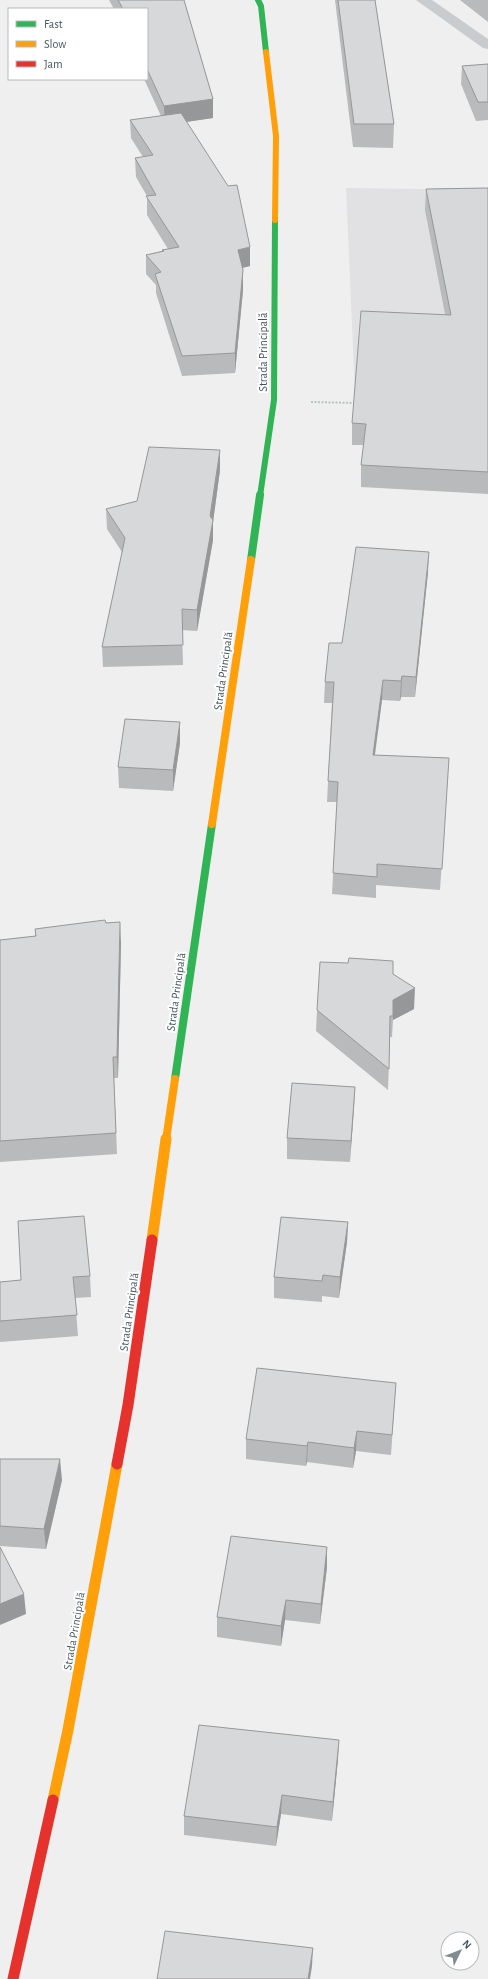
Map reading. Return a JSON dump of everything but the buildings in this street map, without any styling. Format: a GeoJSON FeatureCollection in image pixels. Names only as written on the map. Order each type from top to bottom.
{"type":"FeatureCollection","features":[{"type":"Feature","properties":{"kind":"main road","name":"Strada Principală"},"geometry":{"type":"LineString","coordinates":[[13,1979],[68,1730],[128,1405],[274,400],[276,136],[261,6],[258,0]]}},
{"type":"Feature","properties":{"kind":"street"},"geometry":{"type":"LineString","coordinates":[[423,0],[488,45]]}},
{"type":"Feature","properties":{"kind":"path"},"geometry":{"type":"LineString","coordinates":[[274,400],[361,403]]}},
{"type":"Feature","properties":{"kind":"shaded area"},"geometry":{"type":"Polygon","coordinates":[[[346,188],[488,190],[488,394],[355,393],[346,188]]]}},
{"type":"Feature","properties":{"kind":"traffic: fast"},"geometry":{"type":"LineString","coordinates":[[258,0],[261,6],[266,52]]}},
{"type":"Feature","properties":{"kind":"traffic: fast"},"geometry":{"type":"LineString","coordinates":[[251,560],[274,400],[275,220]]}},
{"type":"Feature","properties":{"kind":"traffic: fast"},"geometry":{"type":"LineString","coordinates":[[175,1079],[212,824]]}},
{"type":"Feature","properties":{"kind":"traffic: slow"},"geometry":{"type":"LineString","coordinates":[[266,52],[276,136],[275,220]]}},
{"type":"Feature","properties":{"kind":"traffic: slow"},"geometry":{"type":"LineString","coordinates":[[212,824],[251,560]]}},
{"type":"Feature","properties":{"kind":"traffic: slow"},"geometry":{"type":"LineString","coordinates":[[152,1240],[175,1079]]}},
{"type":"Feature","properties":{"kind":"traffic: slow"},"geometry":{"type":"LineString","coordinates":[[53,1800],[68,1730],[117,1464]]}},
{"type":"Feature","properties":{"kind":"traffic: jam"},"geometry":{"type":"LineString","coordinates":[[117,1464],[128,1405],[152,1240]]}},
{"type":"Feature","properties":{"kind":"traffic: jam"},"geometry":{"type":"LineString","coordinates":[[13,1979],[53,1800]]}}]}
